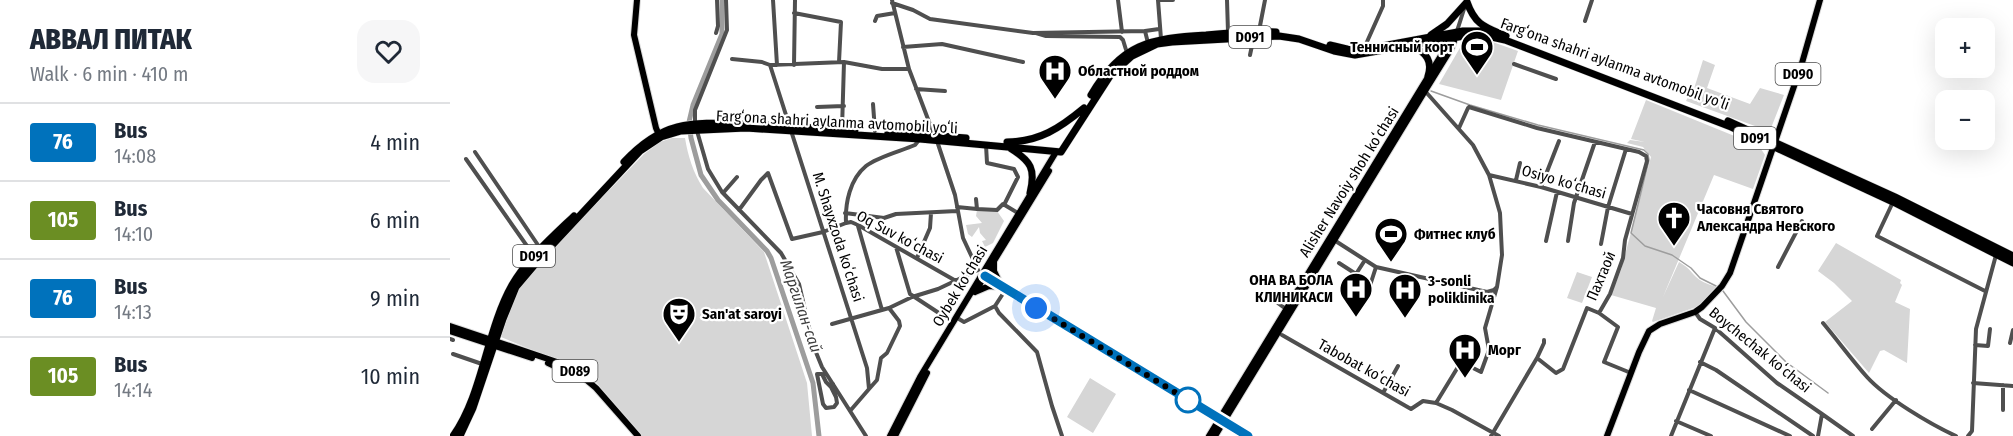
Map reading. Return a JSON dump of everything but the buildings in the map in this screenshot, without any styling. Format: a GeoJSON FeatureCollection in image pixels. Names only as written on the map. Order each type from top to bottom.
{"type":"FeatureCollection","features":[{"type":"Feature","properties":{"kind":"highway"},"geometry":{"type":"LineString","coordinates":[[1425,39],[1447,24],[1467,1],[1476,21],[1506,36]]}},
{"type":"Feature","properties":{"kind":"highway","name":"Fargʻona shahri aylanma avtomobil yoʻli"},"geometry":{"type":"LineString","coordinates":[[1060,150],[1104,83],[1122,64],[1145,46],[1282,32],[1351,50],[1487,31],[1506,36],[1690,106],[1941,219],[2013,256]]}},
{"type":"Feature","properties":{"kind":"highway","name":"Fargʻona shahri aylanma avtomobil yoʻli"},"geometry":{"type":"LineString","coordinates":[[1060,150],[1100,80],[1111,67],[1127,53],[1161,39],[1228,33],[1256,34],[1299,39],[1334,51],[1355,55],[1413,46],[1456,35],[1487,36],[1505,40],[1689,109],[1774,144],[2013,263]]}},
{"type":"Feature","properties":{"kind":"highway"},"geometry":{"type":"LineString","coordinates":[[1413,46],[1428,58],[1431,67],[1428,76]]}},
{"type":"Feature","properties":{"kind":"highway","name":"D091"},"geometry":{"type":"LineString","coordinates":[[1007,145],[1040,138],[1059,128],[1084,108]]}},
{"type":"Feature","properties":{"kind":"highway","name":"Fargʻona shahri aylanma avtomobil yoʻli"},"geometry":{"type":"LineString","coordinates":[[453,436],[465,416],[482,364],[516,287],[638,147],[659,135],[680,129],[728,123],[1007,145]]}},
{"type":"Feature","properties":{"kind":"highway","name":"Fargʻona shahri aylanma avtomobil yoʻli"},"geometry":{"type":"LineString","coordinates":[[790,128],[875,131],[1007,145]]}},
{"type":"Feature","properties":{"kind":"highway"},"geometry":{"type":"LineString","coordinates":[[1007,145],[1060,150]]}},
{"type":"Feature","properties":{"kind":"highway"},"geometry":{"type":"LineString","coordinates":[[1007,145],[1024,157],[1032,168],[1033,180],[1030,193]]}},
{"type":"Feature","properties":{"kind":"highway","name":"Fargʻona shahri aylanma avtomobil yoʻli"},"geometry":{"type":"LineString","coordinates":[[460,436],[473,410],[492,343],[512,285],[534,256],[585,207]]}},
{"type":"Feature","properties":{"kind":"main road"},"geometry":{"type":"LineString","coordinates":[[637,0],[634,35],[659,135]]}},
{"type":"Feature","properties":{"kind":"main road","name":"D090"},"geometry":{"type":"LineString","coordinates":[[1774,144],[1802,63],[1820,0]]}},
{"type":"Feature","properties":{"kind":"main road"},"geometry":{"type":"LineString","coordinates":[[1332,239],[1451,49],[1456,35]]}},
{"type":"Feature","properties":{"kind":"main road","name":"Alisher Navoiy shoh koʻchasi"},"geometry":{"type":"LineString","coordinates":[[1209,436],[1221,421],[1428,76],[1456,35]]}},
{"type":"Feature","properties":{"kind":"main road"},"geometry":{"type":"LineString","coordinates":[[1607,436],[1649,331],[1666,321],[1695,312],[1710,300],[1730,273],[1774,144]]}},
{"type":"Feature","properties":{"kind":"main road","name":"Oybek ko‘chasi"},"geometry":{"type":"LineString","coordinates":[[890,436],[920,377],[981,273],[1030,193],[1060,150]]}},
{"type":"Feature","properties":{"kind":"main road","name":"Oybek ko‘chasi"},"geometry":{"type":"LineString","coordinates":[[895,436],[924,379],[975,293],[981,273],[994,261],[1060,150]]}},
{"type":"Feature","properties":{"kind":"main road","name":"Alisher Navoiy shoh koʻchasi"},"geometry":{"type":"LineString","coordinates":[[1215,436],[1221,421],[1286,309],[1332,239]]}},
{"type":"Feature","properties":{"kind":"main road"},"geometry":{"type":"LineString","coordinates":[[994,261],[996,276],[1005,289]]}},
{"type":"Feature","properties":{"kind":"main road"},"geometry":{"type":"LineString","coordinates":[[981,273],[1248,436]]}},
{"type":"Feature","properties":{"kind":"main road"},"geometry":{"type":"LineString","coordinates":[[975,293],[989,286],[1005,289]]}},
{"type":"Feature","properties":{"kind":"main road","name":"D089"},"geometry":{"type":"LineString","coordinates":[[450,326],[548,363],[575,376],[601,398],[633,436]]}},
{"type":"Feature","properties":{"kind":"main road","name":"D089"},"geometry":{"type":"LineString","coordinates":[[450,332],[557,362],[577,372],[596,388],[638,436]]}},
{"type":"Feature","properties":{"kind":"street"},"geometry":{"type":"LineString","coordinates":[[716,33],[717,0]]}},
{"type":"Feature","properties":{"kind":"street"},"geometry":{"type":"LineString","coordinates":[[726,0],[727,30],[695,110],[694,127],[708,169],[723,193],[781,254],[799,284],[813,345],[832,386],[836,397],[837,403],[834,406],[826,408],[823,404],[817,374],[822,374],[826,382],[832,386],[866,436]]}},
{"type":"Feature","properties":{"kind":"street"},"geometry":{"type":"LineString","coordinates":[[773,0],[777,64]]}},
{"type":"Feature","properties":{"kind":"street"},"geometry":{"type":"LineString","coordinates":[[794,65],[795,0]]}},
{"type":"Feature","properties":{"kind":"street"},"geometry":{"type":"LineString","coordinates":[[1118,0],[1127,53]]}},
{"type":"Feature","properties":{"kind":"street"},"geometry":{"type":"LineString","coordinates":[[1161,39],[1158,0],[1173,0]]}},
{"type":"Feature","properties":{"kind":"street"},"geometry":{"type":"LineString","coordinates":[[1227,0],[1228,33]]}},
{"type":"Feature","properties":{"kind":"street"},"geometry":{"type":"LineString","coordinates":[[1250,56],[1265,0]]}},
{"type":"Feature","properties":{"kind":"street"},"geometry":{"type":"LineString","coordinates":[[1366,49],[1366,44],[1383,6],[1383,0]]}},
{"type":"Feature","properties":{"kind":"street"},"geometry":{"type":"LineString","coordinates":[[1585,21],[1592,0]]}},
{"type":"Feature","properties":{"kind":"street"},"geometry":{"type":"LineString","coordinates":[[892,1],[930,19],[1046,36],[1120,37],[1123,40]]}},
{"type":"Feature","properties":{"kind":"street"},"geometry":{"type":"LineString","coordinates":[[832,324],[889,308],[912,297],[981,273],[963,238],[955,195],[909,69],[892,1]]}},
{"type":"Feature","properties":{"kind":"street","name":"Alisher Navoiy shoh koʻchasi"},"geometry":{"type":"LineString","coordinates":[[1456,35],[1467,1]]}},
{"type":"Feature","properties":{"kind":"street"},"geometry":{"type":"LineString","coordinates":[[794,13],[841,22],[844,106],[842,129]]}},
{"type":"Feature","properties":{"kind":"street"},"geometry":{"type":"LineString","coordinates":[[875,21],[877,16],[895,13]]}},
{"type":"Feature","properties":{"kind":"street"},"geometry":{"type":"LineString","coordinates":[[1033,33],[1159,29]]}},
{"type":"Feature","properties":{"kind":"street"},"geometry":{"type":"LineString","coordinates":[[1145,31],[1145,46]]}},
{"type":"Feature","properties":{"kind":"street"},"geometry":{"type":"LineString","coordinates":[[903,47],[942,44],[1023,62]]}},
{"type":"Feature","properties":{"kind":"street"},"geometry":{"type":"LineString","coordinates":[[732,59],[770,65],[842,62],[882,69],[909,69]]}},
{"type":"Feature","properties":{"kind":"street"},"geometry":{"type":"LineString","coordinates":[[1514,64],[1556,79]]}},
{"type":"Feature","properties":{"kind":"street","name":"M. Shayxzoda koʻchasi"},"geometry":{"type":"LineString","coordinates":[[770,65],[867,368],[869,389]]}},
{"type":"Feature","properties":{"kind":"street"},"geometry":{"type":"LineString","coordinates":[[916,89],[945,91]]}},
{"type":"Feature","properties":{"kind":"street"},"geometry":{"type":"LineString","coordinates":[[1425,91],[1473,145],[1489,174],[1500,213],[1502,255],[1497,287],[1485,328],[1489,350],[1481,372],[1461,362],[1436,403],[1499,436]]}},
{"type":"Feature","properties":{"kind":"street"},"geometry":{"type":"LineString","coordinates":[[873,104],[875,131]]}},
{"type":"Feature","properties":{"kind":"street"},"geometry":{"type":"LineString","coordinates":[[817,106],[844,106]]}},
{"type":"Feature","properties":{"kind":"street"},"geometry":{"type":"LineString","coordinates":[[1459,128],[1468,108],[1626,149],[1608,207],[1601,244]]}},
{"type":"Feature","properties":{"kind":"street","name":"Oq Suv koʻchasi"},"geometry":{"type":"LineString","coordinates":[[920,139],[915,146],[872,162],[863,168],[850,191],[845,213],[846,223],[851,222],[858,225],[956,281]]}},
{"type":"Feature","properties":{"kind":"street"},"geometry":{"type":"LineString","coordinates":[[1541,187],[1559,141]]}},
{"type":"Feature","properties":{"kind":"street"},"geometry":{"type":"LineString","coordinates":[[1568,241],[1574,204],[1595,142]]}},
{"type":"Feature","properties":{"kind":"street"},"geometry":{"type":"LineString","coordinates":[[986,144],[986,162],[1014,169],[1018,177],[1005,205]]}},
{"type":"Feature","properties":{"kind":"street","name":"Пахтаой"},"geometry":{"type":"LineString","coordinates":[[1599,313],[1610,294],[1623,258],[1625,240],[1647,159],[1641,153],[1626,149]]}},
{"type":"Feature","properties":{"kind":"street"},"geometry":{"type":"LineString","coordinates":[[475,152],[541,249]]}},
{"type":"Feature","properties":{"kind":"street"},"geometry":{"type":"LineString","coordinates":[[466,159],[534,256]]}},
{"type":"Feature","properties":{"kind":"street"},"geometry":{"type":"LineString","coordinates":[[1516,180],[1520,163]]}},
{"type":"Feature","properties":{"kind":"street"},"geometry":{"type":"LineString","coordinates":[[739,210],[768,173],[790,238],[793,240],[824,232],[846,223]]}},
{"type":"Feature","properties":{"kind":"street","name":"Osiyo koʻchasi"},"geometry":{"type":"LineString","coordinates":[[1489,174],[1632,214]]}},
{"type":"Feature","properties":{"kind":"street"},"geometry":{"type":"LineString","coordinates":[[723,193],[737,177]]}},
{"type":"Feature","properties":{"kind":"street"},"geometry":{"type":"LineString","coordinates":[[1546,241],[1557,192]]}},
{"type":"Feature","properties":{"kind":"street"},"geometry":{"type":"LineString","coordinates":[[976,199],[977,209]]}},
{"type":"Feature","properties":{"kind":"street"},"geometry":{"type":"LineString","coordinates":[[1893,202],[1877,236],[1985,291]]}},
{"type":"Feature","properties":{"kind":"street"},"geometry":{"type":"LineString","coordinates":[[845,213],[884,218],[896,214],[931,213],[957,209],[997,210],[1000,205],[1005,205],[1018,213]]}},
{"type":"Feature","properties":{"kind":"street"},"geometry":{"type":"LineString","coordinates":[[507,217],[515,211]]}},
{"type":"Feature","properties":{"kind":"street"},"geometry":{"type":"LineString","coordinates":[[917,258],[930,228],[931,213]]}},
{"type":"Feature","properties":{"kind":"street"},"geometry":{"type":"LineString","coordinates":[[1778,267],[1802,220]]}},
{"type":"Feature","properties":{"kind":"street"},"geometry":{"type":"LineString","coordinates":[[858,225],[882,310]]}},
{"type":"Feature","properties":{"kind":"street"},"geometry":{"type":"LineString","coordinates":[[1332,239],[1376,267],[1486,292],[1497,287]]}},
{"type":"Feature","properties":{"kind":"street"},"geometry":{"type":"LineString","coordinates":[[896,246],[912,297],[948,319]]}},
{"type":"Feature","properties":{"kind":"street"},"geometry":{"type":"LineString","coordinates":[[1968,436],[1972,431],[1976,329],[1996,254]]}},
{"type":"Feature","properties":{"kind":"street"},"geometry":{"type":"LineString","coordinates":[[1339,263],[1356,274],[1365,260]]}},
{"type":"Feature","properties":{"kind":"street"},"geometry":{"type":"LineString","coordinates":[[1364,304],[1376,267]]}},
{"type":"Feature","properties":{"kind":"street"},"geometry":{"type":"LineString","coordinates":[[958,319],[964,322],[995,306],[1005,289]]}},
{"type":"Feature","properties":{"kind":"street"},"geometry":{"type":"LineString","coordinates":[[1271,298],[1286,309]]}},
{"type":"Feature","properties":{"kind":"street"},"geometry":{"type":"LineString","coordinates":[[995,306],[1037,352],[1062,436]]}},
{"type":"Feature","properties":{"kind":"street"},"geometry":{"type":"LineString","coordinates":[[850,411],[869,389],[873,388],[877,380],[881,357],[887,353],[900,326],[889,308]]}},
{"type":"Feature","properties":{"kind":"street"},"geometry":{"type":"LineString","coordinates":[[1537,358],[1556,374],[1560,372],[1588,308],[1618,327],[1604,362],[1631,373]]}},
{"type":"Feature","properties":{"kind":"street","name":"Boychechak koʻchasi"},"geometry":{"type":"LineString","coordinates":[[1695,312],[1777,383],[1853,436]]}},
{"type":"Feature","properties":{"kind":"street"},"geometry":{"type":"LineString","coordinates":[[1823,323],[1867,377],[1935,426],[1956,436]]}},
{"type":"Feature","properties":{"kind":"street"},"geometry":{"type":"LineString","coordinates":[[1671,436],[1715,328]]}},
{"type":"Feature","properties":{"kind":"street"},"geometry":{"type":"LineString","coordinates":[[1975,345],[1988,346],[1990,329]]}},
{"type":"Feature","properties":{"kind":"street"},"geometry":{"type":"LineString","coordinates":[[2010,343],[2013,330]]}},
{"type":"Feature","properties":{"kind":"street","name":"Tabobat koʻchasi"},"geometry":{"type":"LineString","coordinates":[[1282,336],[1411,409],[1423,401],[1436,403]]}},
{"type":"Feature","properties":{"kind":"street"},"geometry":{"type":"LineString","coordinates":[[1492,434],[1537,358],[1544,340]]}},
{"type":"Feature","properties":{"kind":"street"},"geometry":{"type":"LineString","coordinates":[[453,354],[482,364]]}},
{"type":"Feature","properties":{"kind":"street"},"geometry":{"type":"LineString","coordinates":[[1700,362],[1716,370],[1813,436]]}},
{"type":"Feature","properties":{"kind":"street"},"geometry":{"type":"LineString","coordinates":[[1383,393],[1398,366]]}},
{"type":"Feature","properties":{"kind":"street"},"geometry":{"type":"LineString","coordinates":[[1973,383],[2013,386]]}},
{"type":"Feature","properties":{"kind":"street"},"geometry":{"type":"LineString","coordinates":[[2003,385],[2003,410]]}},
{"type":"Feature","properties":{"kind":"street"},"geometry":{"type":"LineString","coordinates":[[1689,390],[1790,436]]}},
{"type":"Feature","properties":{"kind":"street"},"geometry":{"type":"LineString","coordinates":[[1872,429],[1896,400]]}},
{"type":"Feature","properties":{"kind":"street"},"geometry":{"type":"LineString","coordinates":[[1818,436],[1822,414]]}},
{"type":"Feature","properties":{"kind":"street"},"geometry":{"type":"LineString","coordinates":[[1676,421],[1711,436]]}},
{"type":"Feature","properties":{"kind":"shaded area","name":"Теннисный корт"},"geometry":{"type":"Polygon","coordinates":[[[1471,39],[1487,40],[1518,51],[1501,100],[1439,84],[1461,46],[1471,39]]]}},
{"type":"Feature","properties":{"kind":"shaded area"},"geometry":{"type":"Polygon","coordinates":[[[1703,60],[1715,65],[1707,88],[1750,104],[1760,88],[1784,95],[1771,128],[1766,130],[1686,101],[1692,95],[1703,60]]]}},
{"type":"Feature","properties":{"kind":"shaded area"},"geometry":{"type":"Polygon","coordinates":[[[1646,100],[1759,146],[1765,155],[1753,189],[1714,175],[1663,297],[1679,262],[1698,279],[1716,287],[1699,306],[1653,322],[1656,308],[1611,295],[1621,270],[1651,157],[1643,147],[1627,143],[1630,140],[1645,142],[1631,139],[1646,100]]]}},
{"type":"Feature","properties":{"kind":"shaded area"},"geometry":{"type":"Polygon","coordinates":[[[672,138],[685,138],[691,164],[703,188],[764,252],[807,383],[812,436],[641,436],[595,381],[571,366],[501,337],[520,287],[538,264],[644,154],[660,142],[672,138]]]}},
{"type":"Feature","properties":{"kind":"shaded area"},"geometry":{"type":"Polygon","coordinates":[[[977,210],[997,211],[1004,221],[993,243],[985,247],[982,241],[986,240],[980,233],[979,227],[972,237],[968,234],[966,225],[982,223],[976,216],[977,210]]]}},
{"type":"Feature","properties":{"kind":"shaded area"},"geometry":{"type":"Polygon","coordinates":[[[1836,243],[1901,280],[1902,285],[1895,302],[1910,309],[1907,363],[1884,350],[1880,351],[1869,373],[1825,322],[1852,301],[1818,271],[1836,243]]]}},
{"type":"Feature","properties":{"kind":"shaded area"},"geometry":{"type":"Polygon","coordinates":[[[1577,272],[1592,277],[1582,303],[1567,298],[1577,272]]]}},
{"type":"Feature","properties":{"kind":"shaded area"},"geometry":{"type":"Polygon","coordinates":[[[1090,378],[1116,394],[1093,433],[1067,417],[1090,378]]]}},
{"type":"Feature","properties":{"kind":"waterway","name":"Маргилан-сай"},"geometry":{"type":"LineString","coordinates":[[722,0],[722,34],[693,105],[689,122],[691,138],[701,175],[718,200],[771,258],[813,383],[819,436]]}},
{"type":"Feature","properties":{"kind":"waterway"},"geometry":{"type":"LineString","coordinates":[[1431,91],[1538,125],[1644,150],[1649,160],[1631,233],[1645,246],[1672,255],[1691,268],[1700,278],[1716,286]]}},
{"type":"Feature","properties":{"kind":"waterway"},"geometry":{"type":"LineString","coordinates":[[1723,291],[1746,322],[1786,362],[1828,393]]}},
{"type":"Feature","properties":{"kind":"bus line","name":"76"},"geometry":{"type":"LineString","coordinates":[[985,276],[1248,436]]}},
{"type":"Feature","properties":{"kind":"place","name":"Теннисный корт"},"geometry":{"type":"Point","coordinates":[1477,76]}},
{"type":"Feature","properties":{"kind":"place","name":"Областной роддом"},"geometry":{"type":"Point","coordinates":[1055,100]}},
{"type":"Feature","properties":{"kind":"place","name":"Часовня Святого Александра Невского"},"geometry":{"type":"Point","coordinates":[1674,247]}},
{"type":"Feature","properties":{"kind":"place","name":"Фитнес клуб"},"geometry":{"type":"Point","coordinates":[1391,263]}},
{"type":"Feature","properties":{"kind":"place","name":"ОНА ВА БОЛА КЛИНИКАСИ"},"geometry":{"type":"Point","coordinates":[1356,318]}},
{"type":"Feature","properties":{"kind":"place","name":"3-sonli poliklinika"},"geometry":{"type":"Point","coordinates":[1405,319]}},
{"type":"Feature","properties":{"kind":"place","name":"San'at saroyi"},"geometry":{"type":"Point","coordinates":[679,343]}},
{"type":"Feature","properties":{"kind":"place","name":"Морг"},"geometry":{"type":"Point","coordinates":[1465,379]}},
{"type":"Feature","properties":{"kind":"route"},"geometry":{"type":"LineString","coordinates":[[1036,308],[1188,400]]}}]}
